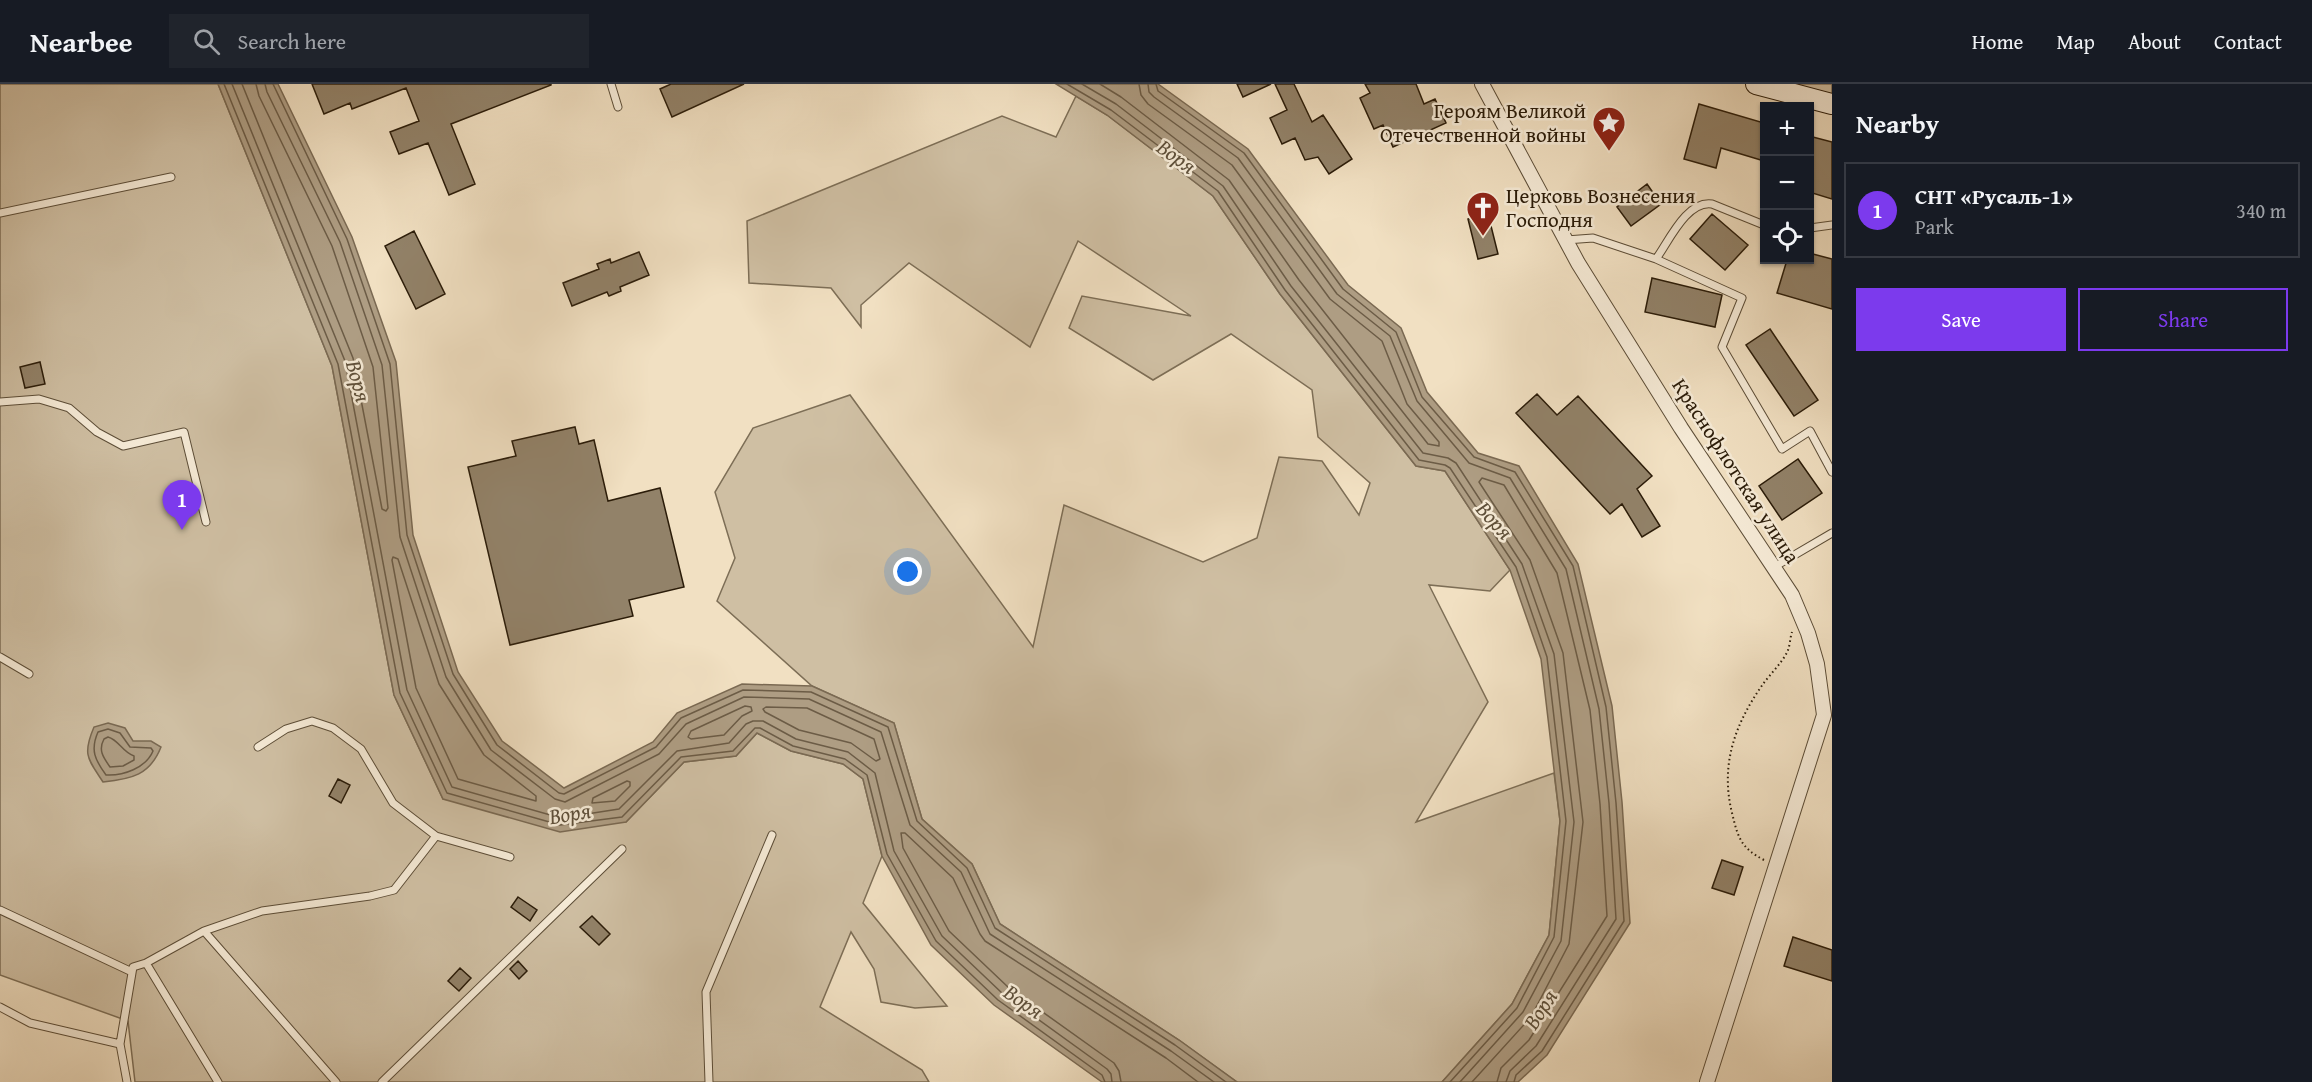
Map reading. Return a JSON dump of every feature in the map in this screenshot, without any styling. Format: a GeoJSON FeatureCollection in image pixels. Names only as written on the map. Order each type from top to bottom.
{"type":"FeatureCollection","features":[{"type":"Feature","properties":{"kind":"main road"},"geometry":{"type":"LineString","coordinates":[[1756,84],[1832,104]]}},
{"type":"Feature","properties":{"kind":"street","name":"Краснофлотская улица"},"geometry":{"type":"LineString","coordinates":[[1482,84],[1565,240],[1681,428],[1792,595],[1808,633],[1817,663],[1828,717],[1775,865],[1707,1082]]}},
{"type":"Feature","properties":{"kind":"lane"},"geometry":{"type":"LineString","coordinates":[[611,84],[618,107]]}},
{"type":"Feature","properties":{"kind":"lane"},"geometry":{"type":"LineString","coordinates":[[0,213],[171,177]]}},
{"type":"Feature","properties":{"kind":"lane"},"geometry":{"type":"LineString","coordinates":[[1656,259],[1689,211],[1704,203],[1760,223]]}},
{"type":"Feature","properties":{"kind":"lane"},"geometry":{"type":"LineString","coordinates":[[1814,227],[1832,225]]}},
{"type":"Feature","properties":{"kind":"lane"},"geometry":{"type":"LineString","coordinates":[[1565,240],[1593,238],[1656,259],[1742,298],[1722,347],[1782,449],[1810,431],[1832,472]]}},
{"type":"Feature","properties":{"kind":"lane"},"geometry":{"type":"LineString","coordinates":[[0,402],[39,399],[69,408],[97,432],[123,446],[184,432],[206,522]]}},
{"type":"Feature","properties":{"kind":"lane"},"geometry":{"type":"LineString","coordinates":[[1774,567],[1832,533]]}},
{"type":"Feature","properties":{"kind":"lane"},"geometry":{"type":"LineString","coordinates":[[0,657],[29,674]]}},
{"type":"Feature","properties":{"kind":"lane"},"geometry":{"type":"LineString","coordinates":[[258,747],[286,729],[312,721],[333,728],[361,749],[393,803],[436,836],[510,857]]}},
{"type":"Feature","properties":{"kind":"lane"},"geometry":{"type":"LineString","coordinates":[[709,1082],[706,992],[772,835]]}},
{"type":"Feature","properties":{"kind":"lane"},"geometry":{"type":"LineString","coordinates":[[127,1082],[120,1044],[134,967],[146,963],[204,931],[262,911],[370,896],[394,890],[436,836]]}},
{"type":"Feature","properties":{"kind":"lane"},"geometry":{"type":"LineString","coordinates":[[382,1082],[622,849]]}},
{"type":"Feature","properties":{"kind":"lane"},"geometry":{"type":"LineString","coordinates":[[0,910],[132,972]]}},
{"type":"Feature","properties":{"kind":"lane"},"geometry":{"type":"LineString","coordinates":[[204,931],[336,1082]]}},
{"type":"Feature","properties":{"kind":"lane"},"geometry":{"type":"LineString","coordinates":[[146,963],[218,1082]]}},
{"type":"Feature","properties":{"kind":"lane"},"geometry":{"type":"LineString","coordinates":[[0,1007],[30,1023],[120,1044]]}},
{"type":"Feature","properties":{"kind":"path"},"geometry":{"type":"LineString","coordinates":[[1775,865],[1749,852],[1737,833],[1727,789],[1729,758],[1739,723],[1753,698],[1788,651],[1792,632]]}},
{"type":"Feature","properties":{"kind":"shaded area"},"geometry":{"type":"Polygon","coordinates":[[[0,84],[218,84],[332,366],[394,695],[443,799],[626,822],[684,762],[736,756],[757,733],[791,751],[843,764],[863,779],[882,856],[863,903],[947,1006],[915,1008],[881,1002],[874,969],[851,932],[820,1007],[922,1070],[929,1082],[135,1082],[128,1021],[0,975],[0,84]]]}},
{"type":"Feature","properties":{"kind":"shaded area"},"geometry":{"type":"Polygon","coordinates":[[[1758,84],[1832,84],[1832,104],[1758,84]]]}},
{"type":"Feature","properties":{"kind":"shaded area"},"geometry":{"type":"Polygon","coordinates":[[[1076,96],[1107,115],[1213,196],[1280,294],[1416,466],[1445,471],[1510,570],[1490,591],[1429,585],[1488,702],[1416,822],[1554,773],[1560,821],[1549,935],[1512,1004],[1442,1082],[1237,1082],[1179,1040],[1000,924],[972,864],[922,819],[894,723],[812,686],[717,601],[735,558],[715,492],[753,428],[850,395],[1033,647],[1064,505],[1203,562],[1257,538],[1279,457],[1322,461],[1359,515],[1370,483],[1318,437],[1312,390],[1231,334],[1153,380],[1069,328],[1082,296],[1191,316],[1078,241],[1030,347],[909,263],[861,305],[861,327],[831,288],[749,283],[747,221],[1002,116],[1056,137],[1076,96]]]}},
{"type":"Feature","properties":{"kind":"water","name":"Воря"},"geometry":{"type":"Polygon","coordinates":[[[218,84],[278,84],[352,237],[396,362],[413,535],[458,672],[502,741],[564,788],[653,742],[677,713],[742,684],[812,686],[894,723],[922,819],[972,864],[1000,924],[1179,1040],[1237,1082],[1102,1082],[994,1005],[931,945],[882,856],[863,779],[843,764],[791,751],[757,733],[736,756],[684,762],[626,822],[560,832],[443,799],[394,695],[332,366],[218,84]]]}},
{"type":"Feature","properties":{"kind":"water","name":"Воря"},"geometry":{"type":"Polygon","coordinates":[[[1056,84],[1158,84],[1248,149],[1348,285],[1401,328],[1427,392],[1478,453],[1519,466],[1578,564],[1612,706],[1622,802],[1630,923],[1547,1055],[1518,1082],[1442,1082],[1512,1004],[1549,935],[1560,821],[1541,659],[1510,570],[1445,471],[1416,466],[1280,294],[1213,196],[1107,115],[1056,84]]]}},
{"type":"Feature","properties":{"kind":"water"},"geometry":{"type":"Polygon","coordinates":[[[108,723],[125,728],[133,741],[151,741],[161,747],[157,756],[145,770],[131,777],[103,782],[90,762],[88,744],[94,727],[108,723]]]}},
{"type":"Feature","properties":{"kind":"building"},"geometry":{"type":"Polygon","coordinates":[[[312,84],[551,85],[451,124],[475,184],[449,195],[428,143],[399,154],[390,132],[419,121],[406,88],[352,109],[350,103],[324,114],[312,84]]]}},
{"type":"Feature","properties":{"kind":"building"},"geometry":{"type":"Polygon","coordinates":[[[671,84],[744,84],[672,117],[660,89],[671,84]]]}},
{"type":"Feature","properties":{"kind":"building"},"geometry":{"type":"Polygon","coordinates":[[[1237,84],[1271,84],[1243,97],[1237,84]]]}},
{"type":"Feature","properties":{"kind":"building"},"geometry":{"type":"Polygon","coordinates":[[[1275,84],[1294,84],[1312,122],[1323,115],[1352,159],[1329,174],[1318,157],[1305,160],[1295,138],[1282,144],[1270,118],[1287,110],[1275,84]]]}},
{"type":"Feature","properties":{"kind":"building"},"geometry":{"type":"Polygon","coordinates":[[[1365,84],[1416,84],[1424,104],[1435,99],[1446,123],[1393,147],[1383,125],[1374,129],[1360,98],[1370,93],[1365,84]]]}},
{"type":"Feature","properties":{"kind":"building"},"geometry":{"type":"Polygon","coordinates":[[[1699,104],[1760,122],[1760,160],[1721,148],[1716,168],[1684,159],[1699,104]]]}},
{"type":"Feature","properties":{"kind":"building"},"geometry":{"type":"Polygon","coordinates":[[[1814,137],[1832,142],[1832,199],[1814,194],[1814,137]]]}},
{"type":"Feature","properties":{"kind":"building"},"geometry":{"type":"Polygon","coordinates":[[[1647,184],[1661,204],[1631,226],[1617,207],[1647,184]]]}},
{"type":"Feature","properties":{"kind":"building","name":"Церковь Вознесения Господня"},"geometry":{"type":"Polygon","coordinates":[[[1488,214],[1498,254],[1478,259],[1468,219],[1488,214]]]}},
{"type":"Feature","properties":{"kind":"building"},"geometry":{"type":"Polygon","coordinates":[[[1712,214],[1748,245],[1725,270],[1690,239],[1712,214]]]}},
{"type":"Feature","properties":{"kind":"building"},"geometry":{"type":"Polygon","coordinates":[[[414,231],[445,294],[416,309],[385,246],[414,231]]]}},
{"type":"Feature","properties":{"kind":"building"},"geometry":{"type":"Polygon","coordinates":[[[639,252],[649,275],[620,287],[621,291],[609,296],[607,292],[572,306],[563,283],[599,269],[597,264],[610,259],[611,263],[639,252]]]}},
{"type":"Feature","properties":{"kind":"building"},"geometry":{"type":"Polygon","coordinates":[[[1814,254],[1832,259],[1832,309],[1777,293],[1786,264],[1814,264],[1814,254]]]}},
{"type":"Feature","properties":{"kind":"building"},"geometry":{"type":"Polygon","coordinates":[[[1652,278],[1722,295],[1715,327],[1645,312],[1652,278]]]}},
{"type":"Feature","properties":{"kind":"building"},"geometry":{"type":"Polygon","coordinates":[[[1770,329],[1818,400],[1794,416],[1746,345],[1770,329]]]}},
{"type":"Feature","properties":{"kind":"building"},"geometry":{"type":"Polygon","coordinates":[[[40,362],[45,384],[25,388],[20,367],[40,362]]]}},
{"type":"Feature","properties":{"kind":"building"},"geometry":{"type":"Polygon","coordinates":[[[1537,394],[1557,415],[1578,396],[1652,476],[1637,489],[1660,526],[1642,537],[1622,504],[1610,514],[1516,413],[1537,394]]]}},
{"type":"Feature","properties":{"kind":"building"},"geometry":{"type":"Polygon","coordinates":[[[575,427],[579,444],[594,440],[608,501],[660,488],[684,587],[629,600],[633,616],[510,645],[468,467],[516,456],[512,441],[575,427]]]}},
{"type":"Feature","properties":{"kind":"building"},"geometry":{"type":"Polygon","coordinates":[[[1798,459],[1822,493],[1782,520],[1759,486],[1798,459]]]}},
{"type":"Feature","properties":{"kind":"building"},"geometry":{"type":"Polygon","coordinates":[[[338,779],[350,785],[341,803],[329,796],[338,779]]]}},
{"type":"Feature","properties":{"kind":"building"},"geometry":{"type":"Polygon","coordinates":[[[1722,860],[1743,867],[1734,895],[1712,888],[1722,860]]]}},
{"type":"Feature","properties":{"kind":"building"},"geometry":{"type":"Polygon","coordinates":[[[518,897],[537,910],[530,921],[511,907],[518,897]]]}},
{"type":"Feature","properties":{"kind":"building"},"geometry":{"type":"Polygon","coordinates":[[[592,916],[610,934],[599,945],[580,927],[592,916]]]}},
{"type":"Feature","properties":{"kind":"building"},"geometry":{"type":"Polygon","coordinates":[[[1793,937],[1832,950],[1832,981],[1784,966],[1793,937]]]}},
{"type":"Feature","properties":{"kind":"building"},"geometry":{"type":"Polygon","coordinates":[[[518,961],[527,971],[519,979],[510,969],[518,961]]]}},
{"type":"Feature","properties":{"kind":"building"},"geometry":{"type":"Polygon","coordinates":[[[460,968],[471,978],[459,991],[448,981],[460,968]]]}},
{"type":"Feature","properties":{"kind":"place","name":"Героям Великой Отечественной войны"},"geometry":{"type":"Point","coordinates":[1609,152]}},
{"type":"Feature","properties":{"kind":"place","name":"Церковь Вознесения Господня"},"geometry":{"type":"Point","coordinates":[1483,237]}},
{"type":"Feature","properties":{"kind":"place","name":"СНТ «Русаль-1»"},"geometry":{"type":"Point","coordinates":[182,530]}}]}
